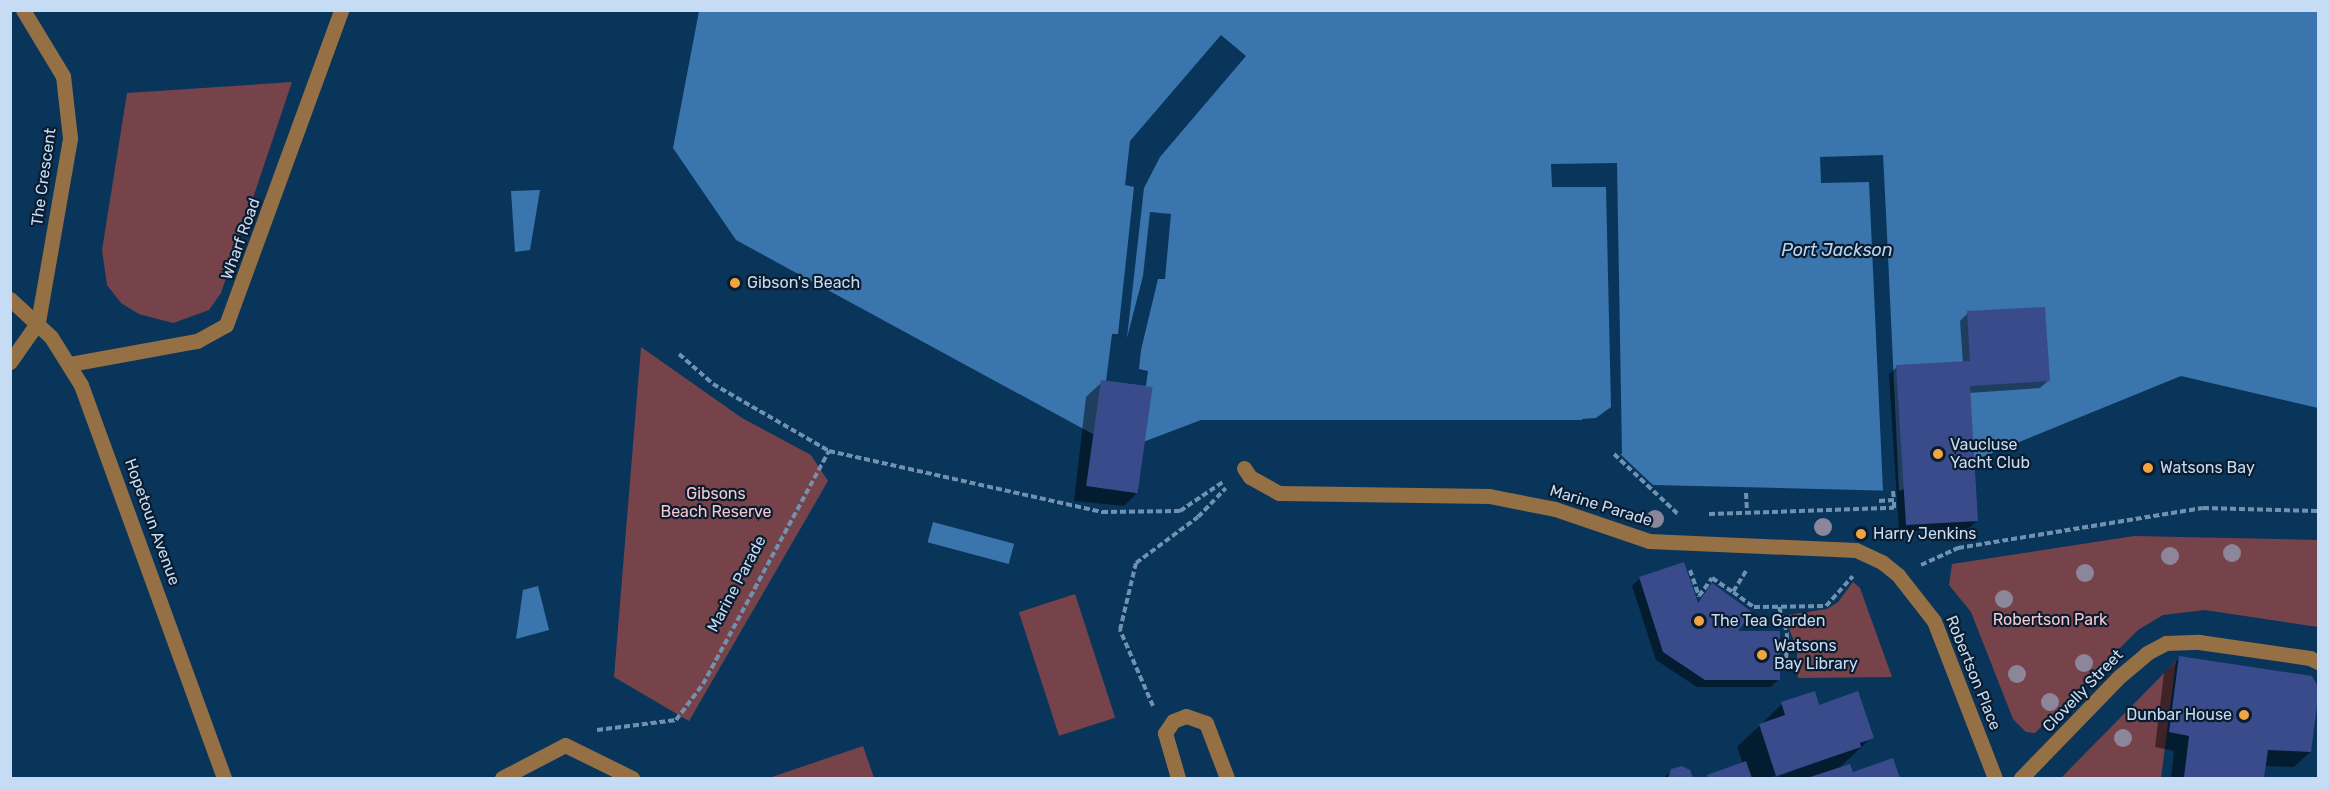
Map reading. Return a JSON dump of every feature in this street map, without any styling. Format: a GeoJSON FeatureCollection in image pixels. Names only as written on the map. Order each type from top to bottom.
{"type":"FeatureCollection","features":[{"type":"Feature","properties":{"kind":"street","name":"The Crescent"},"geometry":{"type":"LineString","coordinates":[[23,10],[63,76],[70,114],[51,266],[38,322]]}},
{"type":"Feature","properties":{"kind":"street","name":"Wharf Road"},"geometry":{"type":"LineString","coordinates":[[70,364],[197,341],[226,325],[239,299],[341,10]]}},
{"type":"Feature","properties":{"kind":"street","name":"Hopetoun Avenue"},"geometry":{"type":"LineString","coordinates":[[10,299],[38,322],[70,364],[107,448],[224,778]]}},
{"type":"Feature","properties":{"kind":"street"},"geometry":{"type":"LineString","coordinates":[[10,362],[38,322]]}},
{"type":"Feature","properties":{"kind":"street","name":"Marine Parade"},"geometry":{"type":"LineString","coordinates":[[1244,468],[1250,477],[1279,493],[1489,496],[1555,508],[1649,541],[1844,548],[1863,554],[1903,581]]}},
{"type":"Feature","properties":{"kind":"street","name":"Robertson Place"},"geometry":{"type":"LineString","coordinates":[[1903,581],[1934,621],[1995,778]]}},
{"type":"Feature","properties":{"kind":"street","name":"Clovelly Street"},"geometry":{"type":"LineString","coordinates":[[2021,778],[2120,676],[2147,653],[2166,643],[2199,642],[2310,658],[2319,662]]}},
{"type":"Feature","properties":{"kind":"street"},"geometry":{"type":"LineString","coordinates":[[1178,778],[1165,733],[1173,721],[1186,716],[1206,723],[1227,778]]}},
{"type":"Feature","properties":{"kind":"street"},"geometry":{"type":"LineString","coordinates":[[502,778],[565,745],[632,778]]}},
{"type":"Feature","properties":{"kind":"path"},"geometry":{"type":"LineString","coordinates":[[679,354],[713,384],[829,451],[1102,512],[1180,511],[1244,468]]}},
{"type":"Feature","properties":{"kind":"path","name":"Marine Parade"},"geometry":{"type":"LineString","coordinates":[[565,745],[588,732],[676,720],[703,684],[829,451]]}},
{"type":"Feature","properties":{"kind":"path"},"geometry":{"type":"LineString","coordinates":[[1614,454],[1679,515],[1691,515]]}},
{"type":"Feature","properties":{"kind":"path"},"geometry":{"type":"LineString","coordinates":[[1156,713],[1120,630],[1136,563],[1198,518],[1244,468]]}},
{"type":"Feature","properties":{"kind":"path"},"geometry":{"type":"LineString","coordinates":[[1702,515],[1894,508],[1893,491]]}},
{"type":"Feature","properties":{"kind":"path"},"geometry":{"type":"LineString","coordinates":[[1746,493],[1747,513]]}},
{"type":"Feature","properties":{"kind":"path"},"geometry":{"type":"LineString","coordinates":[[1878,501],[1894,500]]}},
{"type":"Feature","properties":{"kind":"path"},"geometry":{"type":"LineString","coordinates":[[1903,581],[1958,548],[2203,507],[2319,511]]}},
{"type":"Feature","properties":{"kind":"path"},"geometry":{"type":"LineString","coordinates":[[1733,592],[1749,566],[1751,546]]}},
{"type":"Feature","properties":{"kind":"path"},"geometry":{"type":"LineString","coordinates":[[1688,563],[1699,596],[1712,578],[1754,607],[1826,606],[1841,593],[1863,554]]}},
{"type":"Feature","properties":{"kind":"path"},"geometry":{"type":"LineString","coordinates":[[1779,608],[1786,634],[1786,665]]}},
{"type":"Feature","properties":{"kind":"green space"},"geometry":{"type":"Polygon","coordinates":[[[292,82],[221,293],[209,310],[173,323],[139,314],[121,303],[107,285],[102,250],[127,93],[292,82]]]}},
{"type":"Feature","properties":{"kind":"green space","name":"Gibsons Beach Reserve"},"geometry":{"type":"Polygon","coordinates":[[[641,347],[742,418],[811,455],[828,481],[689,721],[614,677],[641,347]]]}},
{"type":"Feature","properties":{"kind":"green space","name":"Robertson Park"},"geometry":{"type":"Polygon","coordinates":[[[2134,536],[2318,540],[2318,627],[2205,610],[2163,615],[2138,630],[2035,733],[2026,732],[2013,719],[1971,612],[1949,585],[1952,564],[2134,536]]]}},
{"type":"Feature","properties":{"kind":"green space"},"geometry":{"type":"Polygon","coordinates":[[[1853,582],[1860,588],[1892,677],[1798,678],[1797,648],[1787,624],[1788,615],[1827,609],[1838,602],[1853,582]]]}},
{"type":"Feature","properties":{"kind":"green space"},"geometry":{"type":"Polygon","coordinates":[[[1075,594],[1115,718],[1059,736],[1019,612],[1075,594]]]}},
{"type":"Feature","properties":{"kind":"green space"},"geometry":{"type":"Polygon","coordinates":[[[2176,661],[2161,778],[2061,778],[2176,661]]]}},
{"type":"Feature","properties":{"kind":"green space"},"geometry":{"type":"Polygon","coordinates":[[[863,746],[874,778],[769,778],[863,746]]]}},
{"type":"Feature","properties":{"kind":"water","name":"Port Jackson"},"geometry":{"type":"Polygon","coordinates":[[[699,11],[2318,11],[2318,408],[2181,376],[1899,491],[1653,485],[1584,420],[1201,420],[1122,450],[736,240],[673,148],[699,11]]]}},
{"type":"Feature","properties":{"kind":"water"},"geometry":{"type":"Polygon","coordinates":[[[540,190],[530,250],[515,252],[511,191],[540,190]]]}},
{"type":"Feature","properties":{"kind":"water"},"geometry":{"type":"Polygon","coordinates":[[[933,522],[1014,544],[1009,564],[928,542],[933,522]]]}},
{"type":"Feature","properties":{"kind":"water"},"geometry":{"type":"Polygon","coordinates":[[[538,586],[549,630],[516,639],[523,590],[538,586]]]}},
{"type":"Feature","properties":{"kind":"pier"},"geometry":{"type":"Polygon","coordinates":[[[1221,35],[1246,56],[1160,157],[1144,188],[1127,338],[1143,276],[1150,212],[1171,214],[1165,279],[1158,279],[1141,350],[1139,369],[1148,371],[1146,386],[1106,381],[1112,334],[1118,334],[1134,187],[1125,185],[1130,141],[1221,35]]]}},
{"type":"Feature","properties":{"kind":"pier"},"geometry":{"type":"Polygon","coordinates":[[[1883,155],[1899,491],[1883,491],[1869,182],[1821,183],[1820,157],[1883,155]]]}},
{"type":"Feature","properties":{"kind":"pier"},"geometry":{"type":"Polygon","coordinates":[[[1617,163],[1622,454],[1616,454],[1582,423],[1582,419],[1596,418],[1611,407],[1606,187],[1552,187],[1551,164],[1617,163]]]}},
{"type":"Feature","properties":{"kind":"building","name":"Vaucluse Yacht Club"},"geometry":{"type":"Polygon","coordinates":[[[2045,307],[2050,381],[1970,386],[1978,521],[1906,525],[1896,365],[1970,361],[1967,311],[2045,307]]]}},
{"type":"Feature","properties":{"kind":"building"},"geometry":{"type":"Polygon","coordinates":[[[1101,380],[1152,387],[1138,493],[1086,486],[1101,380]]]}},
{"type":"Feature","properties":{"kind":"building","name":"The Tea Garden"},"geometry":{"type":"Polygon","coordinates":[[[1684,562],[1698,603],[1712,583],[1752,612],[1738,631],[1780,631],[1780,680],[1705,680],[1663,652],[1639,577],[1684,562]]]}},
{"type":"Feature","properties":{"kind":"building","name":"Dunbar House"},"geometry":{"type":"Polygon","coordinates":[[[2179,656],[2312,676],[2318,687],[2318,697],[2311,752],[2268,750],[2264,778],[2184,777],[2189,736],[2169,732],[2179,656]]]}},
{"type":"Feature","properties":{"kind":"building"},"geometry":{"type":"Polygon","coordinates":[[[1815,691],[1819,705],[1858,691],[1874,738],[1860,743],[1861,747],[1776,776],[1759,724],[1785,715],[1781,702],[1815,691]]]}},
{"type":"Feature","properties":{"kind":"building"},"geometry":{"type":"Polygon","coordinates":[[[1893,758],[1900,778],[1807,778],[1850,764],[1853,772],[1893,758]]]}},
{"type":"Feature","properties":{"kind":"building"},"geometry":{"type":"Polygon","coordinates":[[[1746,761],[1752,778],[1708,778],[1707,775],[1746,761]]]}},
{"type":"Feature","properties":{"kind":"building"},"geometry":{"type":"Polygon","coordinates":[[[1682,766],[1690,770],[1693,778],[1668,778],[1671,769],[1682,766]]]}},
{"type":"Feature","properties":{"kind":"place","name":"Gibson's Beach"},"geometry":{"type":"Point","coordinates":[735,283]}},
{"type":"Feature","properties":{"kind":"place","name":"Vaucluse Yacht Club"},"geometry":{"type":"Point","coordinates":[1938,454]}},
{"type":"Feature","properties":{"kind":"place","name":"Watsons Bay"},"geometry":{"type":"Point","coordinates":[2148,468]}},
{"type":"Feature","properties":{"kind":"place","name":"Harry Jenkins"},"geometry":{"type":"Point","coordinates":[1861,534]}},
{"type":"Feature","properties":{"kind":"place","name":"The Tea Garden"},"geometry":{"type":"Point","coordinates":[1699,621]}},
{"type":"Feature","properties":{"kind":"place","name":"Watsons Bay Library"},"geometry":{"type":"Point","coordinates":[1762,655]}},
{"type":"Feature","properties":{"kind":"place","name":"Dunbar House"},"geometry":{"type":"Point","coordinates":[2244,715]}}]}
